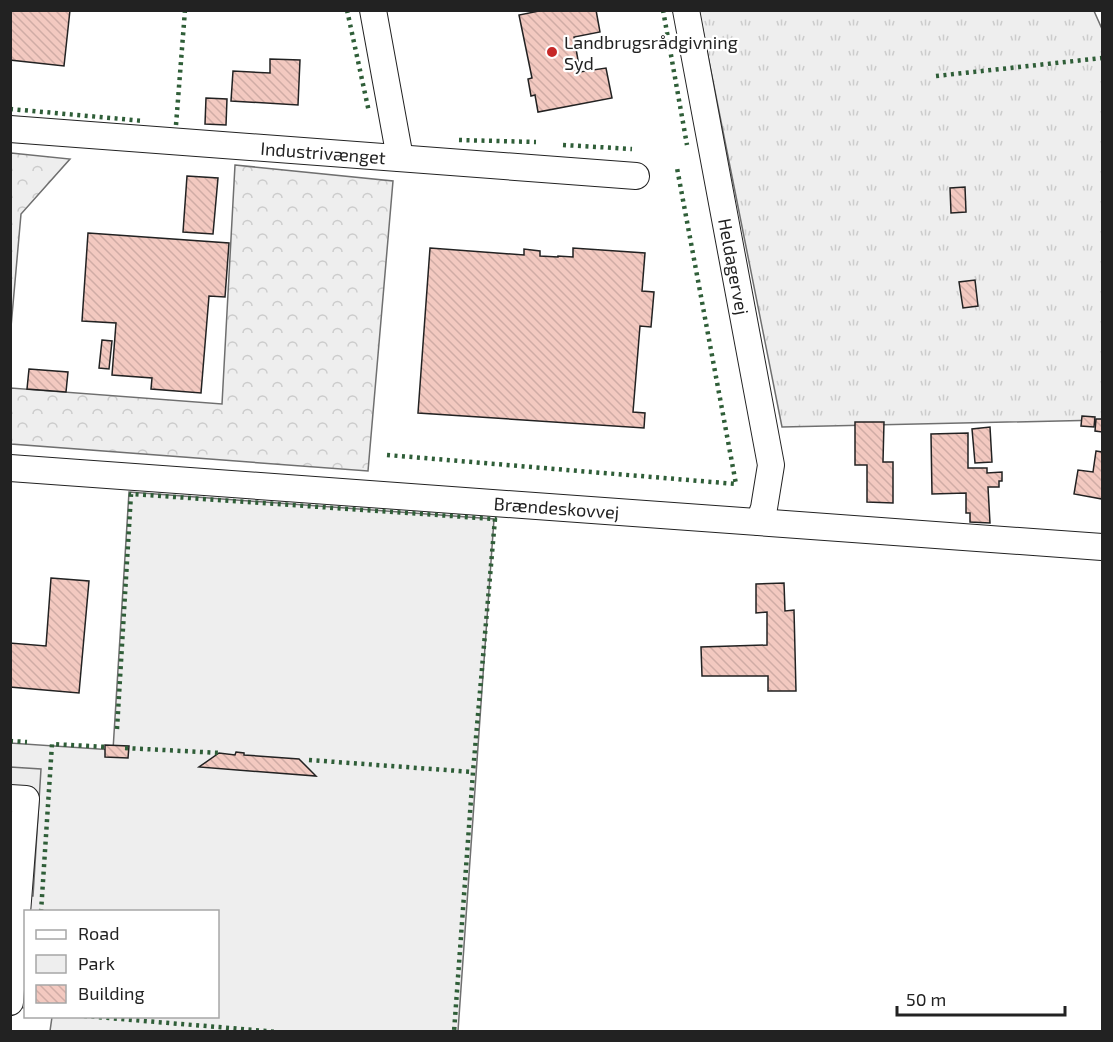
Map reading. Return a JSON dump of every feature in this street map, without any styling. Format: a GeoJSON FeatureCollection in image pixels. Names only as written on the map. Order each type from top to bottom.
{"type":"FeatureCollection","features":[{"type":"Feature","properties":{"kind":"street"},"geometry":{"type":"LineString","coordinates":[[373,10],[400,158]]}},
{"type":"Feature","properties":{"kind":"street","name":"Heldagervej"},"geometry":{"type":"LineString","coordinates":[[686,10],[771,465],[764,508],[759,522]]}},
{"type":"Feature","properties":{"kind":"street","name":"Industrivænget"},"geometry":{"type":"LineString","coordinates":[[10,129],[636,176]]}},
{"type":"Feature","properties":{"kind":"street","name":"Brændeskovvej"},"geometry":{"type":"LineString","coordinates":[[10,468],[1102,547]]}},
{"type":"Feature","properties":{"kind":"street"},"geometry":{"type":"LineString","coordinates":[[10,798],[26,799],[10,1002]]}},
{"type":"Feature","properties":{"kind":"green space"},"geometry":{"type":"Polygon","coordinates":[[[699,11],[1094,11],[1102,29],[1102,420],[782,427],[699,11]]]}},
{"type":"Feature","properties":{"kind":"green space"},"geometry":{"type":"Polygon","coordinates":[[[11,153],[70,159],[21,214],[11,327],[11,153]]]}},
{"type":"Feature","properties":{"kind":"green space"},"geometry":{"type":"Polygon","coordinates":[[[235,165],[393,181],[368,471],[11,444],[11,388],[222,404],[235,165]]]}},
{"type":"Feature","properties":{"kind":"green space"},"geometry":{"type":"Polygon","coordinates":[[[129,492],[494,519],[458,1031],[50,1031],[52,1018],[219,1018],[219,910],[24,910],[24,1008],[11,1007],[10,743],[113,750],[129,492]]]}},
{"type":"Feature","properties":{"kind":"shaded area"},"geometry":{"type":"Polygon","coordinates":[[[10,767],[41,769],[33,896],[11,895],[10,767]]]}},
{"type":"Feature","properties":{"kind":"building"},"geometry":{"type":"Polygon","coordinates":[[[10,10],[70,10],[64,66],[10,60],[10,10]]]}},
{"type":"Feature","properties":{"kind":"building","name":"Landbrugsrådgivning Syd"},"geometry":{"type":"Polygon","coordinates":[[[544,10],[596,10],[600,32],[574,37],[580,72],[606,68],[612,98],[538,112],[535,95],[531,96],[528,79],[532,78],[519,15],[544,10]]]}},
{"type":"Feature","properties":{"kind":"building"},"geometry":{"type":"Polygon","coordinates":[[[270,59],[300,60],[298,105],[231,101],[233,71],[270,73],[270,59]]]}},
{"type":"Feature","properties":{"kind":"building"},"geometry":{"type":"Polygon","coordinates":[[[206,98],[227,99],[226,125],[205,124],[206,98]]]}},
{"type":"Feature","properties":{"kind":"building"},"geometry":{"type":"Polygon","coordinates":[[[187,176],[218,178],[213,234],[183,232],[187,176]]]}},
{"type":"Feature","properties":{"kind":"building"},"geometry":{"type":"Polygon","coordinates":[[[965,187],[966,212],[951,213],[950,188],[965,187]]]}},
{"type":"Feature","properties":{"kind":"building"},"geometry":{"type":"Polygon","coordinates":[[[88,233],[229,243],[225,297],[209,296],[201,393],[151,389],[152,378],[112,375],[116,323],[82,321],[88,233]]]}},
{"type":"Feature","properties":{"kind":"building"},"geometry":{"type":"Polygon","coordinates":[[[430,248],[524,255],[524,249],[540,251],[540,256],[558,257],[573,257],[573,248],[645,253],[642,291],[654,292],[651,327],[640,326],[633,412],[645,413],[644,428],[418,413],[430,248]]]}},
{"type":"Feature","properties":{"kind":"building"},"geometry":{"type":"Polygon","coordinates":[[[975,280],[978,306],[963,308],[959,282],[975,280]]]}},
{"type":"Feature","properties":{"kind":"building"},"geometry":{"type":"Polygon","coordinates":[[[102,340],[112,341],[109,369],[99,368],[102,340]]]}},
{"type":"Feature","properties":{"kind":"building"},"geometry":{"type":"Polygon","coordinates":[[[29,369],[68,372],[66,392],[27,389],[29,369]]]}},
{"type":"Feature","properties":{"kind":"building"},"geometry":{"type":"Polygon","coordinates":[[[1082,416],[1095,417],[1094,427],[1081,426],[1082,416]]]}},
{"type":"Feature","properties":{"kind":"building"},"geometry":{"type":"Polygon","coordinates":[[[1096,419],[1102,419],[1102,432],[1095,431],[1096,419]]]}},
{"type":"Feature","properties":{"kind":"building"},"geometry":{"type":"Polygon","coordinates":[[[855,422],[884,422],[883,462],[893,462],[893,503],[867,502],[867,465],[855,465],[855,422]]]}},
{"type":"Feature","properties":{"kind":"building"},"geometry":{"type":"Polygon","coordinates":[[[990,427],[992,462],[975,463],[972,429],[990,427]]]}},
{"type":"Feature","properties":{"kind":"building"},"geometry":{"type":"Polygon","coordinates":[[[968,433],[968,468],[987,468],[987,473],[1002,472],[999,487],[988,487],[990,523],[970,522],[970,513],[966,513],[966,493],[932,494],[931,434],[968,433]]]}},
{"type":"Feature","properties":{"kind":"building"},"geometry":{"type":"Polygon","coordinates":[[[1096,451],[1102,452],[1102,499],[1074,494],[1078,470],[1093,472],[1096,451]]]}},
{"type":"Feature","properties":{"kind":"building"},"geometry":{"type":"Polygon","coordinates":[[[51,578],[89,581],[79,693],[10,687],[10,643],[46,646],[51,578]]]}},
{"type":"Feature","properties":{"kind":"building"},"geometry":{"type":"Polygon","coordinates":[[[784,583],[785,611],[794,610],[796,691],[768,691],[768,676],[702,676],[701,647],[767,645],[767,612],[756,613],[756,584],[784,583]]]}},
{"type":"Feature","properties":{"kind":"building"},"geometry":{"type":"Polygon","coordinates":[[[105,745],[129,746],[128,758],[105,757],[105,745]]]}},
{"type":"Feature","properties":{"kind":"building"},"geometry":{"type":"Polygon","coordinates":[[[236,752],[244,753],[244,755],[299,759],[316,776],[199,767],[219,753],[235,755],[236,752]]]}},
{"type":"Feature","properties":{"kind":"hedge"},"geometry":{"type":"LineString","coordinates":[[176,125],[185,10]]}},
{"type":"Feature","properties":{"kind":"hedge"},"geometry":{"type":"LineString","coordinates":[[347,10],[369,112]]}},
{"type":"Feature","properties":{"kind":"hedge"},"geometry":{"type":"LineString","coordinates":[[663,10],[687,145]]}},
{"type":"Feature","properties":{"kind":"hedge"},"geometry":{"type":"LineString","coordinates":[[936,76],[1102,58]]}},
{"type":"Feature","properties":{"kind":"hedge"},"geometry":{"type":"LineString","coordinates":[[10,109],[144,121]]}},
{"type":"Feature","properties":{"kind":"hedge"},"geometry":{"type":"LineString","coordinates":[[459,140],[536,142]]}},
{"type":"Feature","properties":{"kind":"hedge"},"geometry":{"type":"LineString","coordinates":[[563,145],[632,149]]}},
{"type":"Feature","properties":{"kind":"hedge"},"geometry":{"type":"LineString","coordinates":[[387,455],[736,484],[677,168]]}},
{"type":"Feature","properties":{"kind":"hedge"},"geometry":{"type":"LineString","coordinates":[[117,729],[131,494],[495,519],[473,772]]}},
{"type":"Feature","properties":{"kind":"hedge"},"geometry":{"type":"LineString","coordinates":[[10,741],[27,742]]}},
{"type":"Feature","properties":{"kind":"hedge"},"geometry":{"type":"LineString","coordinates":[[41,910],[52,744],[107,747]]}},
{"type":"Feature","properties":{"kind":"hedge"},"geometry":{"type":"LineString","coordinates":[[125,748],[221,753]]}},
{"type":"Feature","properties":{"kind":"hedge"},"geometry":{"type":"LineString","coordinates":[[309,760],[473,772],[454,1032]]}},
{"type":"Feature","properties":{"kind":"hedge"},"geometry":{"type":"LineString","coordinates":[[108,1018],[278,1032]]}},
{"type":"Feature","properties":{"kind":"place","name":"Landbrugsrådgivning Syd"},"geometry":{"type":"Point","coordinates":[552,52]}}]}
